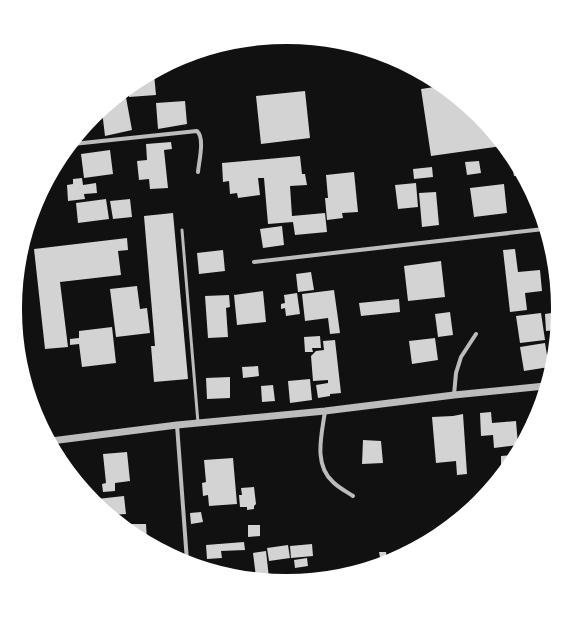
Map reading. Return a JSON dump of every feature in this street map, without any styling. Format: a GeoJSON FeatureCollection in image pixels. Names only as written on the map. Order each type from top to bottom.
{"type":"FeatureCollection","features":[{"type":"Feature","properties":{"kind":"street"},"geometry":{"type":"LineString","coordinates":[[81,143],[196,131],[200,134],[202,140],[198,172]]}},
{"type":"Feature","properties":{"kind":"street"},"geometry":{"type":"LineString","coordinates":[[254,262],[539,230]]}},
{"type":"Feature","properties":{"kind":"street"},"geometry":{"type":"LineString","coordinates":[[454,395],[456,373],[461,357],[476,334]]}},
{"type":"Feature","properties":{"kind":"street"},"geometry":{"type":"LineString","coordinates":[[57,440],[198,423],[325,411],[454,395],[539,387]]}},
{"type":"Feature","properties":{"kind":"street"},"geometry":{"type":"LineString","coordinates":[[325,411],[321,442],[322,466],[333,482],[354,496]]}},
{"type":"Feature","properties":{"kind":"street"},"geometry":{"type":"LineString","coordinates":[[177,426],[187,554]]}},
{"type":"Feature","properties":{"kind":"lane"},"geometry":{"type":"LineString","coordinates":[[182,230],[198,423]]}},
{"type":"Feature","properties":{"kind":"building"},"geometry":{"type":"Polygon","coordinates":[[[155,80],[156,95],[129,96],[155,80]]]}},
{"type":"Feature","properties":{"kind":"building"},"geometry":{"type":"Polygon","coordinates":[[[431,88],[448,99],[474,122],[495,147],[431,156],[421,89],[431,88]]]}},
{"type":"Feature","properties":{"kind":"building"},"geometry":{"type":"Polygon","coordinates":[[[305,91],[310,138],[261,144],[256,96],[305,91]]]}},
{"type":"Feature","properties":{"kind":"building"},"geometry":{"type":"Polygon","coordinates":[[[126,98],[132,130],[105,136],[103,118],[126,98]]]}},
{"type":"Feature","properties":{"kind":"building"},"geometry":{"type":"Polygon","coordinates":[[[185,101],[187,124],[158,129],[156,103],[185,101]]]}},
{"type":"Feature","properties":{"kind":"building"},"geometry":{"type":"Polygon","coordinates":[[[171,142],[172,149],[164,150],[168,188],[150,189],[149,179],[139,180],[137,161],[147,160],[146,144],[171,142]]]}},
{"type":"Feature","properties":{"kind":"building"},"geometry":{"type":"Polygon","coordinates":[[[110,150],[113,174],[84,178],[81,154],[110,150]]]}},
{"type":"Feature","properties":{"kind":"building"},"geometry":{"type":"Polygon","coordinates":[[[300,156],[302,174],[305,174],[307,185],[290,186],[292,216],[325,213],[327,232],[295,235],[293,222],[268,224],[264,178],[258,178],[260,195],[238,198],[237,193],[230,194],[229,181],[223,182],[222,163],[300,156]]]}},
{"type":"Feature","properties":{"kind":"building"},"geometry":{"type":"Polygon","coordinates":[[[479,161],[481,173],[467,175],[465,162],[479,161]]]}},
{"type":"Feature","properties":{"kind":"building"},"geometry":{"type":"Polygon","coordinates":[[[432,167],[433,177],[414,179],[413,169],[432,167]]]}},
{"type":"Feature","properties":{"kind":"building"},"geometry":{"type":"Polygon","coordinates":[[[354,172],[358,212],[342,213],[343,218],[327,220],[325,198],[328,198],[326,175],[354,172]]]}},
{"type":"Feature","properties":{"kind":"building"},"geometry":{"type":"Polygon","coordinates":[[[82,178],[83,185],[96,183],[97,193],[84,194],[85,199],[68,201],[67,185],[73,184],[73,179],[82,178]]]}},
{"type":"Feature","properties":{"kind":"building"},"geometry":{"type":"Polygon","coordinates":[[[416,183],[418,207],[398,209],[395,185],[416,183]]]}},
{"type":"Feature","properties":{"kind":"building"},"geometry":{"type":"Polygon","coordinates":[[[504,184],[507,213],[474,217],[470,188],[504,184]]]}},
{"type":"Feature","properties":{"kind":"building"},"geometry":{"type":"Polygon","coordinates":[[[436,192],[439,225],[422,227],[419,193],[436,192]]]}},
{"type":"Feature","properties":{"kind":"building"},"geometry":{"type":"Polygon","coordinates":[[[106,199],[109,219],[78,223],[76,203],[106,199]]]}},
{"type":"Feature","properties":{"kind":"building"},"geometry":{"type":"Polygon","coordinates":[[[130,199],[132,217],[113,219],[110,201],[130,199]]]}},
{"type":"Feature","properties":{"kind":"building"},"geometry":{"type":"Polygon","coordinates":[[[173,213],[188,379],[154,382],[151,346],[155,346],[144,216],[173,213]]]}},
{"type":"Feature","properties":{"kind":"building"},"geometry":{"type":"Polygon","coordinates":[[[282,226],[284,245],[263,248],[260,229],[282,226]]]}},
{"type":"Feature","properties":{"kind":"building"},"geometry":{"type":"Polygon","coordinates":[[[127,238],[128,250],[118,251],[121,275],[60,282],[68,347],[45,349],[34,249],[127,238]]]}},
{"type":"Feature","properties":{"kind":"building"},"geometry":{"type":"Polygon","coordinates":[[[515,249],[518,272],[540,270],[542,291],[525,293],[527,310],[510,312],[503,250],[515,249]]]}},
{"type":"Feature","properties":{"kind":"building"},"geometry":{"type":"Polygon","coordinates":[[[223,250],[225,271],[199,274],[197,253],[223,250]]]}},
{"type":"Feature","properties":{"kind":"building"},"geometry":{"type":"Polygon","coordinates":[[[441,261],[445,297],[408,301],[404,266],[441,261]]]}},
{"type":"Feature","properties":{"kind":"building"},"geometry":{"type":"Polygon","coordinates":[[[311,272],[314,290],[298,292],[296,274],[311,272]]]}},
{"type":"Feature","properties":{"kind":"building"},"geometry":{"type":"Polygon","coordinates":[[[137,286],[140,309],[147,308],[150,333],[116,337],[110,289],[137,286]]]}},
{"type":"Feature","properties":{"kind":"building"},"geometry":{"type":"Polygon","coordinates":[[[334,290],[340,333],[330,334],[328,318],[305,321],[302,294],[334,290]]]}},
{"type":"Feature","properties":{"kind":"building"},"geometry":{"type":"Polygon","coordinates":[[[263,291],[266,322],[237,325],[234,295],[263,291]]]}},
{"type":"Feature","properties":{"kind":"building"},"geometry":{"type":"Polygon","coordinates":[[[297,293],[300,314],[286,316],[285,308],[281,309],[281,304],[285,303],[284,295],[297,293]]]}},
{"type":"Feature","properties":{"kind":"building"},"geometry":{"type":"Polygon","coordinates":[[[229,295],[230,307],[226,308],[228,337],[208,338],[205,296],[229,295]]]}},
{"type":"Feature","properties":{"kind":"building"},"geometry":{"type":"Polygon","coordinates":[[[399,299],[400,312],[361,316],[359,303],[399,299]]]}},
{"type":"Feature","properties":{"kind":"building"},"geometry":{"type":"Polygon","coordinates":[[[450,312],[453,335],[438,337],[435,314],[450,312]]]}},
{"type":"Feature","properties":{"kind":"building"},"geometry":{"type":"Polygon","coordinates":[[[541,313],[545,340],[520,343],[516,316],[541,313]]]}},
{"type":"Feature","properties":{"kind":"building"},"geometry":{"type":"Polygon","coordinates":[[[551,313],[550,331],[546,331],[545,314],[551,313]]]}},
{"type":"Feature","properties":{"kind":"building"},"geometry":{"type":"Polygon","coordinates":[[[112,327],[116,363],[82,367],[79,344],[70,345],[70,339],[79,338],[79,331],[112,327]]]}},
{"type":"Feature","properties":{"kind":"building"},"geometry":{"type":"Polygon","coordinates":[[[320,336],[321,348],[312,348],[313,352],[305,352],[304,337],[320,336]]]}},
{"type":"Feature","properties":{"kind":"building"},"geometry":{"type":"Polygon","coordinates":[[[435,338],[438,360],[412,364],[409,341],[435,338]]]}},
{"type":"Feature","properties":{"kind":"building"},"geometry":{"type":"Polygon","coordinates":[[[335,340],[341,393],[330,394],[330,396],[318,398],[316,385],[328,383],[328,380],[313,381],[311,356],[316,351],[324,350],[323,341],[335,340]]]}},
{"type":"Feature","properties":{"kind":"building"},"geometry":{"type":"Polygon","coordinates":[[[545,343],[547,355],[544,368],[524,371],[520,347],[545,343]]]}},
{"type":"Feature","properties":{"kind":"building"},"geometry":{"type":"Polygon","coordinates":[[[258,366],[259,376],[243,378],[242,367],[258,366]]]}},
{"type":"Feature","properties":{"kind":"building"},"geometry":{"type":"Polygon","coordinates":[[[230,377],[230,398],[207,399],[206,378],[230,377]]]}},
{"type":"Feature","properties":{"kind":"building"},"geometry":{"type":"Polygon","coordinates":[[[310,379],[312,400],[290,403],[288,381],[310,379]]]}},
{"type":"Feature","properties":{"kind":"building"},"geometry":{"type":"Polygon","coordinates":[[[273,385],[275,401],[262,402],[261,386],[273,385]]]}},
{"type":"Feature","properties":{"kind":"building"},"geometry":{"type":"Polygon","coordinates":[[[491,412],[492,423],[516,421],[517,438],[513,446],[494,448],[493,435],[481,436],[480,413],[491,412]]]}},
{"type":"Feature","properties":{"kind":"building"},"geometry":{"type":"Polygon","coordinates":[[[463,414],[467,474],[457,475],[456,461],[436,463],[432,417],[463,414]]]}},
{"type":"Feature","properties":{"kind":"building"},"geometry":{"type":"Polygon","coordinates":[[[363,440],[381,441],[383,463],[362,464],[363,440]]]}},
{"type":"Feature","properties":{"kind":"building"},"geometry":{"type":"Polygon","coordinates":[[[127,452],[130,481],[115,483],[115,491],[103,492],[102,484],[106,483],[103,454],[127,452]]]}},
{"type":"Feature","properties":{"kind":"building"},"geometry":{"type":"Polygon","coordinates":[[[501,456],[506,456],[501,463],[501,456]]]}},
{"type":"Feature","properties":{"kind":"building"},"geometry":{"type":"Polygon","coordinates":[[[233,458],[237,504],[209,506],[208,495],[203,496],[202,483],[206,482],[204,460],[233,458]]]}},
{"type":"Feature","properties":{"kind":"building"},"geometry":{"type":"Polygon","coordinates":[[[254,487],[256,504],[254,509],[247,510],[247,507],[240,507],[239,495],[242,495],[241,488],[254,487]]]}},
{"type":"Feature","properties":{"kind":"building"},"geometry":{"type":"Polygon","coordinates":[[[124,496],[126,514],[120,514],[102,498],[124,496]]]}},
{"type":"Feature","properties":{"kind":"building"},"geometry":{"type":"Polygon","coordinates":[[[201,512],[203,522],[191,524],[190,513],[201,512]]]}},
{"type":"Feature","properties":{"kind":"building"},"geometry":{"type":"Polygon","coordinates":[[[132,524],[146,524],[147,533],[132,524]]]}},
{"type":"Feature","properties":{"kind":"building"},"geometry":{"type":"Polygon","coordinates":[[[248,525],[260,525],[260,536],[248,537],[248,525]]]}},
{"type":"Feature","properties":{"kind":"building"},"geometry":{"type":"Polygon","coordinates":[[[244,542],[245,550],[221,551],[222,558],[207,559],[206,545],[244,542]]]}},
{"type":"Feature","properties":{"kind":"building"},"geometry":{"type":"Polygon","coordinates":[[[312,544],[313,556],[291,558],[290,546],[312,544]]]}},
{"type":"Feature","properties":{"kind":"building"},"geometry":{"type":"Polygon","coordinates":[[[288,545],[290,558],[269,561],[267,548],[288,545]]]}},
{"type":"Feature","properties":{"kind":"building"},"geometry":{"type":"Polygon","coordinates":[[[266,551],[268,573],[255,571],[253,553],[266,551]]]}},
{"type":"Feature","properties":{"kind":"building"},"geometry":{"type":"Polygon","coordinates":[[[379,552],[386,552],[386,554],[380,556],[379,552]]]}},
{"type":"Feature","properties":{"kind":"building"},"geometry":{"type":"Polygon","coordinates":[[[307,558],[308,566],[295,568],[294,560],[307,558]]]}}]}
